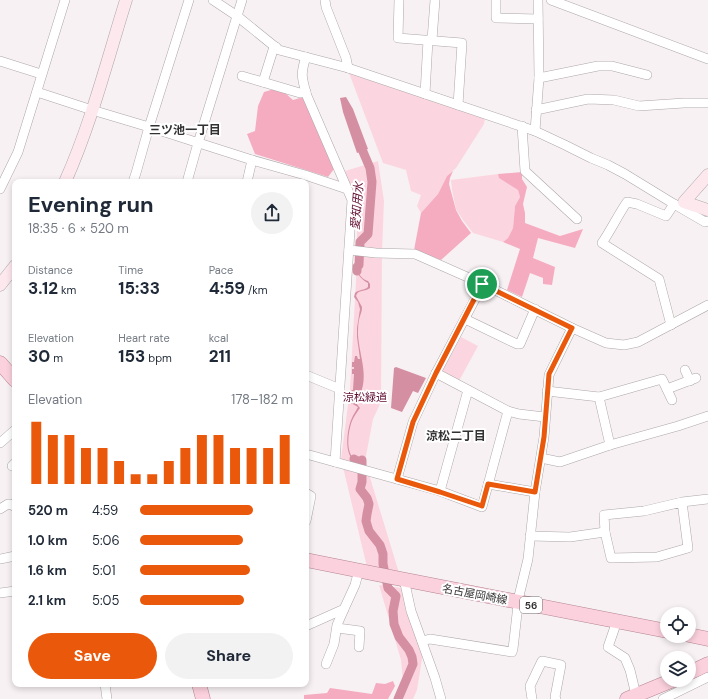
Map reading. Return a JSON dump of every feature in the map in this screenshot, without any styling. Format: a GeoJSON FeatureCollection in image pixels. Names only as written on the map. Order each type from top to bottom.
{"type":"FeatureCollection","features":[{"type":"Feature","properties":{"kind":"main road"},"geometry":{"type":"LineString","coordinates":[[0,363],[12,377]]}},
{"type":"Feature","properties":{"kind":"main road","name":"名古屋岡崎線"},"geometry":{"type":"LineString","coordinates":[[309,561],[660,630]]}},
{"type":"Feature","properties":{"kind":"main road"},"geometry":{"type":"LineString","coordinates":[[696,636],[708,639]]}},
{"type":"Feature","properties":{"kind":"main road"},"geometry":{"type":"LineString","coordinates":[[696,670],[708,664]]}},
{"type":"Feature","properties":{"kind":"main road"},"geometry":{"type":"LineString","coordinates":[[632,697],[660,685]]}},
{"type":"Feature","properties":{"kind":"main road"},"geometry":{"type":"LineString","coordinates":[[200,687],[203,699]]}},
{"type":"Feature","properties":{"kind":"street"},"geometry":{"type":"LineString","coordinates":[[0,189],[18,152],[65,0]]}},
{"type":"Feature","properties":{"kind":"street"},"geometry":{"type":"LineString","coordinates":[[66,179],[92,110],[126,0]]}},
{"type":"Feature","properties":{"kind":"street"},"geometry":{"type":"LineString","coordinates":[[134,179],[189,0]]}},
{"type":"Feature","properties":{"kind":"street"},"geometry":{"type":"LineString","coordinates":[[213,0],[237,16],[279,50],[348,68],[535,130],[613,168],[705,222],[708,221]]}},
{"type":"Feature","properties":{"kind":"street"},"geometry":{"type":"LineString","coordinates":[[188,179],[242,0]]}},
{"type":"Feature","properties":{"kind":"street"},"geometry":{"type":"LineString","coordinates":[[325,0],[326,7],[346,58],[348,68]]}},
{"type":"Feature","properties":{"kind":"street"},"geometry":{"type":"LineString","coordinates":[[399,0],[398,38],[462,43],[458,105]]}},
{"type":"Feature","properties":{"kind":"street"},"geometry":{"type":"LineString","coordinates":[[425,94],[435,0]]}},
{"type":"Feature","properties":{"kind":"street"},"geometry":{"type":"LineString","coordinates":[[496,0],[496,18],[538,19]]}},
{"type":"Feature","properties":{"kind":"street"},"geometry":{"type":"LineString","coordinates":[[535,130],[539,78],[538,0]]}},
{"type":"Feature","properties":{"kind":"street"},"geometry":{"type":"LineString","coordinates":[[551,0],[708,59]]}},
{"type":"Feature","properties":{"kind":"street"},"geometry":{"type":"LineString","coordinates":[[263,82],[273,50],[276,47]]}},
{"type":"Feature","properties":{"kind":"street"},"geometry":{"type":"LineString","coordinates":[[306,57],[302,68],[302,80],[352,200],[350,251],[335,462]]}},
{"type":"Feature","properties":{"kind":"street"},"geometry":{"type":"LineString","coordinates":[[0,62],[41,74]]}},
{"type":"Feature","properties":{"kind":"street"},"geometry":{"type":"LineString","coordinates":[[539,78],[598,66],[612,66],[647,75]]}},
{"type":"Feature","properties":{"kind":"street"},"geometry":{"type":"LineString","coordinates":[[242,76],[300,93],[306,92]]}},
{"type":"Feature","properties":{"kind":"street"},"geometry":{"type":"LineString","coordinates":[[37,92],[305,178]]}},
{"type":"Feature","properties":{"kind":"street"},"geometry":{"type":"LineString","coordinates":[[536,110],[588,98],[614,100],[639,106],[708,103]]}},
{"type":"Feature","properties":{"kind":"street"},"geometry":{"type":"LineString","coordinates":[[522,126],[525,171],[577,219]]}},
{"type":"Feature","properties":{"kind":"street"},"geometry":{"type":"LineString","coordinates":[[248,179],[252,160]]}},
{"type":"Feature","properties":{"kind":"street"},"geometry":{"type":"LineString","coordinates":[[708,175],[684,202],[708,210]]}},
{"type":"Feature","properties":{"kind":"street"},"geometry":{"type":"LineString","coordinates":[[309,179],[347,189]]}},
{"type":"Feature","properties":{"kind":"street"},"geometry":{"type":"LineString","coordinates":[[671,325],[659,279],[602,244],[627,202],[637,204],[666,216],[674,204]]}},
{"type":"Feature","properties":{"kind":"street"},"geometry":{"type":"LineString","coordinates":[[350,251],[415,254],[606,343],[624,345],[638,342],[708,305]]}},
{"type":"Feature","properties":{"kind":"street"},"geometry":{"type":"LineString","coordinates":[[0,285],[12,270]]}},
{"type":"Feature","properties":{"kind":"street"},"geometry":{"type":"LineString","coordinates":[[397,479],[413,422],[436,373],[482,284]]}},
{"type":"Feature","properties":{"kind":"street"},"geometry":{"type":"LineString","coordinates":[[465,318],[517,344],[520,344],[534,309]]}},
{"type":"Feature","properties":{"kind":"street"},"geometry":{"type":"LineString","coordinates":[[422,641],[430,639],[512,652],[518,602],[528,559],[535,492],[541,458],[549,374],[572,328]]}},
{"type":"Feature","properties":{"kind":"street"},"geometry":{"type":"LineString","coordinates":[[667,389],[693,380],[685,370]]}},
{"type":"Feature","properties":{"kind":"street"},"geometry":{"type":"LineString","coordinates":[[436,373],[508,411],[519,414],[545,417]]}},
{"type":"Feature","properties":{"kind":"street"},"geometry":{"type":"LineString","coordinates":[[309,376],[340,389]]}},
{"type":"Feature","properties":{"kind":"street"},"geometry":{"type":"LineString","coordinates":[[547,391],[599,397],[662,379],[672,400]]}},
{"type":"Feature","properties":{"kind":"street"},"geometry":{"type":"LineString","coordinates":[[440,492],[468,390]]}},
{"type":"Feature","properties":{"kind":"street"},"geometry":{"type":"LineString","coordinates":[[599,397],[610,446]]}},
{"type":"Feature","properties":{"kind":"street"},"geometry":{"type":"LineString","coordinates":[[309,455],[397,479],[482,506],[508,411]]}},
{"type":"Feature","properties":{"kind":"street"},"geometry":{"type":"LineString","coordinates":[[541,458],[560,462],[708,416]]}},
{"type":"Feature","properties":{"kind":"street"},"geometry":{"type":"LineString","coordinates":[[0,443],[12,433]]}},
{"type":"Feature","properties":{"kind":"street"},"geometry":{"type":"LineString","coordinates":[[488,484],[535,492]]}},
{"type":"Feature","properties":{"kind":"street"},"geometry":{"type":"LineString","coordinates":[[309,495],[311,496],[309,506]]}},
{"type":"Feature","properties":{"kind":"street"},"geometry":{"type":"LineString","coordinates":[[682,502],[688,548],[657,557],[611,558],[605,532],[604,515],[644,511],[682,502],[708,499]]}},
{"type":"Feature","properties":{"kind":"street"},"geometry":{"type":"LineString","coordinates":[[0,509],[8,504],[12,505]]}},
{"type":"Feature","properties":{"kind":"street"},"geometry":{"type":"LineString","coordinates":[[530,536],[570,537],[605,532]]}},
{"type":"Feature","properties":{"kind":"street"},"geometry":{"type":"LineString","coordinates":[[0,560],[12,557]]}},
{"type":"Feature","properties":{"kind":"street"},"geometry":{"type":"LineString","coordinates":[[326,664],[334,644],[337,628],[355,585],[359,570]]}},
{"type":"Feature","properties":{"kind":"street"},"geometry":{"type":"LineString","coordinates":[[400,579],[441,699]]}},
{"type":"Feature","properties":{"kind":"street"},"geometry":{"type":"LineString","coordinates":[[0,592],[12,591]]}},
{"type":"Feature","properties":{"kind":"street"},"geometry":{"type":"LineString","coordinates":[[309,625],[344,609]]}},
{"type":"Feature","properties":{"kind":"street"},"geometry":{"type":"LineString","coordinates":[[617,621],[608,647],[625,658],[630,670],[632,697]]}},
{"type":"Feature","properties":{"kind":"street"},"geometry":{"type":"LineString","coordinates":[[337,628],[360,631],[359,647]]}},
{"type":"Feature","properties":{"kind":"street"},"geometry":{"type":"LineString","coordinates":[[532,699],[530,686],[542,661],[561,665],[555,697],[556,699]]}},
{"type":"Feature","properties":{"kind":"street"},"geometry":{"type":"LineString","coordinates":[[663,699],[708,676]]}},
{"type":"Feature","properties":{"kind":"street"},"geometry":{"type":"LineString","coordinates":[[105,687],[107,699]]}},
{"type":"Feature","properties":{"kind":"green space"},"geometry":{"type":"Polygon","coordinates":[[[349,73],[354,73],[485,118],[484,124],[456,168],[447,176],[438,194],[421,213],[417,206],[421,195],[411,191],[406,170],[383,163],[349,73]]]}},
{"type":"Feature","properties":{"kind":"green space","name":"涼松緑道"},"geometry":{"type":"Polygon","coordinates":[[[378,161],[384,201],[382,252],[381,402],[373,419],[365,461],[399,573],[367,567],[341,459],[350,389],[357,262],[357,203],[345,171],[378,161]]]}},
{"type":"Feature","properties":{"kind":"green space"},"geometry":{"type":"Polygon","coordinates":[[[498,174],[500,178],[518,190],[520,197],[515,206],[513,228],[508,238],[503,242],[473,233],[456,209],[451,180],[498,174]]]}},
{"type":"Feature","properties":{"kind":"green space"},"geometry":{"type":"Polygon","coordinates":[[[461,337],[478,346],[459,381],[445,374],[443,370],[461,337]]]}},
{"type":"Feature","properties":{"kind":"green space"},"geometry":{"type":"Polygon","coordinates":[[[379,585],[402,588],[423,653],[417,690],[413,699],[395,699],[403,682],[401,660],[379,585]]]}},
{"type":"Feature","properties":{"kind":"shaded area"},"geometry":{"type":"Polygon","coordinates":[[[274,89],[284,92],[293,100],[303,97],[334,169],[328,177],[255,154],[247,134],[255,131],[258,106],[264,92],[274,89]]]}},
{"type":"Feature","properties":{"kind":"shaded area"},"geometry":{"type":"Polygon","coordinates":[[[346,97],[353,109],[368,149],[357,153],[343,112],[340,98],[346,97]]]}},
{"type":"Feature","properties":{"kind":"shaded area"},"geometry":{"type":"Polygon","coordinates":[[[453,171],[449,184],[456,210],[471,233],[441,260],[414,250],[421,213],[438,194],[447,176],[453,171]]]}},
{"type":"Feature","properties":{"kind":"shaded area"},"geometry":{"type":"Polygon","coordinates":[[[522,172],[522,179],[527,187],[523,204],[525,223],[560,236],[583,229],[575,248],[538,238],[533,258],[555,267],[552,285],[543,284],[543,278],[530,273],[522,297],[507,290],[520,249],[503,242],[508,238],[513,228],[515,206],[520,197],[518,190],[499,178],[498,174],[522,172]]]}},
{"type":"Feature","properties":{"kind":"shaded area"},"geometry":{"type":"Polygon","coordinates":[[[359,261],[363,266],[362,268],[357,269],[362,278],[368,281],[370,288],[358,292],[356,296],[362,307],[358,323],[358,335],[364,377],[363,385],[356,403],[360,408],[354,417],[351,426],[348,444],[351,455],[359,460],[361,456],[364,457],[364,461],[357,461],[352,458],[349,453],[347,438],[352,417],[358,407],[351,403],[350,396],[350,390],[353,390],[354,374],[352,374],[352,369],[354,369],[354,367],[352,367],[352,362],[354,362],[355,356],[360,359],[357,328],[360,309],[358,302],[354,297],[355,293],[368,287],[368,283],[361,278],[358,273],[356,267],[356,264],[359,261]]]}},
{"type":"Feature","properties":{"kind":"shaded area"},"geometry":{"type":"Polygon","coordinates":[[[396,367],[426,378],[418,393],[413,391],[402,412],[391,408],[394,368],[396,367]]]}},
{"type":"Feature","properties":{"kind":"shaded area"},"geometry":{"type":"Polygon","coordinates":[[[393,681],[395,686],[388,699],[304,699],[304,695],[327,693],[330,688],[372,694],[376,683],[385,684],[393,681]]]}},
{"type":"Feature","properties":{"kind":"waterway","name":"愛知用水"},"geometry":{"type":"LineString","coordinates":[[357,271],[357,267],[359,265],[360,242],[368,234],[372,182],[370,168],[358,140]]}},
{"type":"Feature","properties":{"kind":"waterway","name":"愛知用水"},"geometry":{"type":"LineString","coordinates":[[354,459],[358,461],[362,460],[362,482],[360,489],[367,498],[369,504],[366,521],[369,531],[380,545],[383,554],[383,564],[388,588],[396,596],[393,611],[394,624],[399,637],[409,650],[412,657],[413,664],[398,699]]}},
{"type":"Feature","properties":{"kind":"district","name":"三ツ池一丁目"},"geometry":{"type":"Point","coordinates":[185,130]}},
{"type":"Feature","properties":{"kind":"district","name":"涼松二丁目"},"geometry":{"type":"Point","coordinates":[456,436]}},
{"type":"Feature","properties":{"kind":"route"},"geometry":{"type":"LineString","coordinates":[[482,284],[572,328],[549,374],[544,437],[535,492],[488,484],[482,506],[397,479],[413,422],[436,373],[482,284]]}}]}
